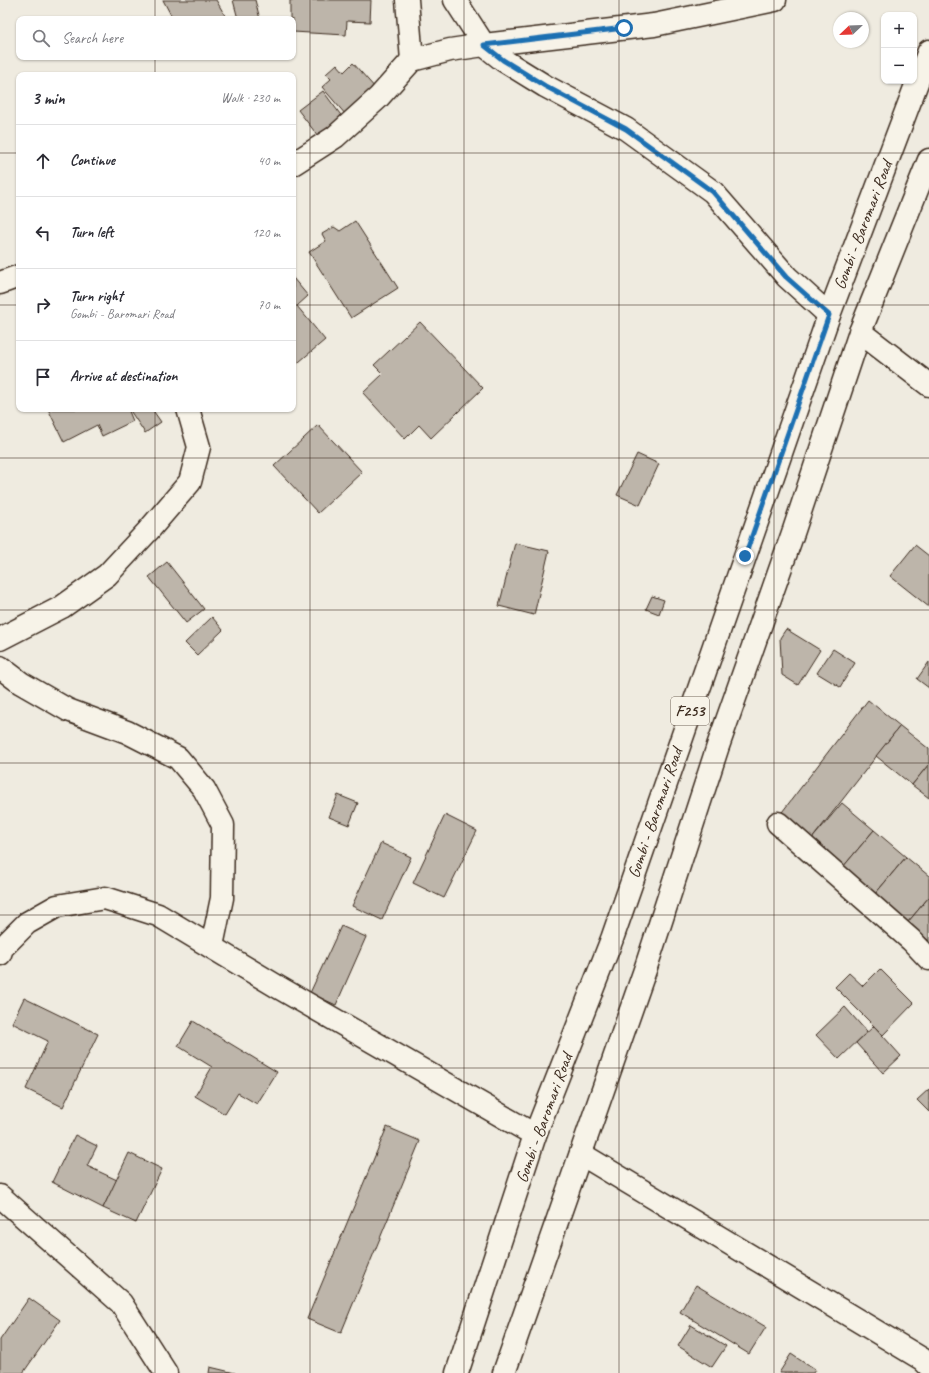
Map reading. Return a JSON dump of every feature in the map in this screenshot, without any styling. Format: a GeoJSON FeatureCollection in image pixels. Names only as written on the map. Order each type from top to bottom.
{"type":"FeatureCollection","features":[{"type":"Feature","properties":{"kind":"street"},"geometry":{"type":"LineString","coordinates":[[407,0],[412,60]]}},
{"type":"Feature","properties":{"kind":"street"},"geometry":{"type":"LineString","coordinates":[[455,0],[484,45],[503,60],[545,86],[626,129],[713,192],[786,277],[829,315]]}},
{"type":"Feature","properties":{"kind":"street"},"geometry":{"type":"LineString","coordinates":[[296,162],[335,137],[378,98],[412,60],[450,50],[484,45],[654,25],[775,0]]}},
{"type":"Feature","properties":{"kind":"street","name":"Gombi - Baromari Road"},"geometry":{"type":"LineString","coordinates":[[457,1373],[535,1135],[612,939],[829,315],[929,52]]}},
{"type":"Feature","properties":{"kind":"street","name":"F253"},"geometry":{"type":"LineString","coordinates":[[504,1373],[646,967],[718,746],[794,530],[860,332],[929,160]]}},
{"type":"Feature","properties":{"kind":"street"},"geometry":{"type":"LineString","coordinates":[[0,283],[16,277]]}},
{"type":"Feature","properties":{"kind":"street"},"geometry":{"type":"LineString","coordinates":[[860,332],[929,385]]}},
{"type":"Feature","properties":{"kind":"street"},"geometry":{"type":"LineString","coordinates":[[0,639],[62,607],[107,575],[148,531],[190,482],[199,447],[189,412]]}},
{"type":"Feature","properties":{"kind":"street"},"geometry":{"type":"LineString","coordinates":[[0,667],[21,683],[68,710],[127,732],[178,758],[204,790],[223,825],[222,898],[212,946]]}},
{"type":"Feature","properties":{"kind":"street"},"geometry":{"type":"LineString","coordinates":[[778,823],[911,940],[929,959]]}},
{"type":"Feature","properties":{"kind":"street"},"geometry":{"type":"LineString","coordinates":[[0,954],[2,948],[28,924],[56,906],[105,898],[158,915],[212,946],[278,987],[535,1135]]}},
{"type":"Feature","properties":{"kind":"street"},"geometry":{"type":"LineString","coordinates":[[581,1154],[927,1359]]}},
{"type":"Feature","properties":{"kind":"street"},"geometry":{"type":"LineString","coordinates":[[0,1196],[121,1303],[166,1373]]}},
{"type":"Feature","properties":{"kind":"building"},"geometry":{"type":"Polygon","coordinates":[[[163,0],[216,0],[225,16],[171,16],[163,0]]]}},
{"type":"Feature","properties":{"kind":"building"},"geometry":{"type":"Polygon","coordinates":[[[233,0],[255,0],[259,16],[237,16],[233,0]]]}},
{"type":"Feature","properties":{"kind":"building"},"geometry":{"type":"Polygon","coordinates":[[[290,0],[371,0],[370,22],[347,21],[346,35],[296,32],[296,16],[290,16],[290,0]]]}},
{"type":"Feature","properties":{"kind":"building"},"geometry":{"type":"Polygon","coordinates":[[[353,63],[376,89],[346,115],[322,87],[331,79],[326,74],[337,64],[344,72],[353,63]]]}},
{"type":"Feature","properties":{"kind":"building"},"geometry":{"type":"Polygon","coordinates":[[[323,91],[343,118],[318,136],[298,110],[323,91]]]}},
{"type":"Feature","properties":{"kind":"building"},"geometry":{"type":"Polygon","coordinates":[[[355,221],[398,288],[351,318],[309,252],[326,241],[322,234],[334,227],[340,231],[355,221]]]}},
{"type":"Feature","properties":{"kind":"building"},"geometry":{"type":"Polygon","coordinates":[[[296,282],[308,296],[297,306],[325,340],[296,364],[296,282]]]}},
{"type":"Feature","properties":{"kind":"building"},"geometry":{"type":"Polygon","coordinates":[[[420,322],[483,388],[431,438],[419,425],[405,439],[363,393],[383,374],[374,365],[420,322]]]}},
{"type":"Feature","properties":{"kind":"building"},"geometry":{"type":"Polygon","coordinates":[[[49,412],[129,412],[133,421],[102,436],[97,425],[64,442],[49,412]]]}},
{"type":"Feature","properties":{"kind":"building"},"geometry":{"type":"Polygon","coordinates":[[[131,412],[154,412],[161,422],[145,433],[131,412]]]}},
{"type":"Feature","properties":{"kind":"building"},"geometry":{"type":"Polygon","coordinates":[[[318,425],[362,472],[318,513],[274,466],[318,425]]]}},
{"type":"Feature","properties":{"kind":"building"},"geometry":{"type":"Polygon","coordinates":[[[637,454],[659,464],[640,505],[617,495],[637,454]]]}},
{"type":"Feature","properties":{"kind":"building"},"geometry":{"type":"Polygon","coordinates":[[[515,543],[549,551],[534,615],[499,606],[515,543]]]}},
{"type":"Feature","properties":{"kind":"building"},"geometry":{"type":"Polygon","coordinates":[[[915,545],[929,556],[929,607],[890,576],[915,545]]]}},
{"type":"Feature","properties":{"kind":"building"},"geometry":{"type":"Polygon","coordinates":[[[167,562],[204,609],[186,623],[149,577],[167,562]]]}},
{"type":"Feature","properties":{"kind":"building"},"geometry":{"type":"Polygon","coordinates":[[[652,596],[664,600],[659,614],[646,609],[652,596]]]}},
{"type":"Feature","properties":{"kind":"building"},"geometry":{"type":"Polygon","coordinates":[[[212,617],[223,630],[197,655],[185,643],[212,617]]]}},
{"type":"Feature","properties":{"kind":"building"},"geometry":{"type":"Polygon","coordinates":[[[786,629],[820,650],[798,685],[782,675],[780,638],[786,629]]]}},
{"type":"Feature","properties":{"kind":"building"},"geometry":{"type":"Polygon","coordinates":[[[833,649],[855,663],[840,687],[817,673],[833,649]]]}},
{"type":"Feature","properties":{"kind":"building"},"geometry":{"type":"Polygon","coordinates":[[[929,662],[929,688],[917,679],[929,662]]]}},
{"type":"Feature","properties":{"kind":"building"},"geometry":{"type":"Polygon","coordinates":[[[868,700],[900,726],[811,840],[779,816],[868,700]]]}},
{"type":"Feature","properties":{"kind":"building"},"geometry":{"type":"Polygon","coordinates":[[[900,726],[929,749],[929,764],[912,785],[876,756],[900,726]]]}},
{"type":"Feature","properties":{"kind":"building"},"geometry":{"type":"Polygon","coordinates":[[[929,764],[929,798],[912,785],[929,764]]]}},
{"type":"Feature","properties":{"kind":"building"},"geometry":{"type":"Polygon","coordinates":[[[338,795],[358,803],[349,825],[329,817],[338,795]]]}},
{"type":"Feature","properties":{"kind":"building"},"geometry":{"type":"Polygon","coordinates":[[[842,803],[874,830],[843,867],[811,840],[842,803]]]}},
{"type":"Feature","properties":{"kind":"building"},"geometry":{"type":"Polygon","coordinates":[[[445,815],[477,831],[444,898],[413,883],[445,815]]]}},
{"type":"Feature","properties":{"kind":"building"},"geometry":{"type":"Polygon","coordinates":[[[874,830],[906,857],[875,894],[843,867],[874,830]]]}},
{"type":"Feature","properties":{"kind":"building"},"geometry":{"type":"Polygon","coordinates":[[[381,843],[411,857],[382,920],[352,906],[381,843]]]}},
{"type":"Feature","properties":{"kind":"building"},"geometry":{"type":"Polygon","coordinates":[[[906,857],[929,876],[929,897],[908,922],[875,894],[906,857]]]}},
{"type":"Feature","properties":{"kind":"building"},"geometry":{"type":"Polygon","coordinates":[[[929,897],[929,941],[908,922],[929,897]]]}},
{"type":"Feature","properties":{"kind":"building"},"geometry":{"type":"Polygon","coordinates":[[[341,926],[366,937],[336,1005],[310,993],[341,926]]]}},
{"type":"Feature","properties":{"kind":"building"},"geometry":{"type":"Polygon","coordinates":[[[880,969],[914,1003],[883,1035],[835,987],[849,973],[863,986],[880,969]]]}},
{"type":"Feature","properties":{"kind":"building"},"geometry":{"type":"Polygon","coordinates":[[[24,998],[98,1034],[63,1107],[26,1089],[48,1041],[12,1023],[24,998]]]}},
{"type":"Feature","properties":{"kind":"building"},"geometry":{"type":"Polygon","coordinates":[[[845,1007],[867,1032],[839,1059],[816,1035],[845,1007]]]}},
{"type":"Feature","properties":{"kind":"building"},"geometry":{"type":"Polygon","coordinates":[[[193,1021],[277,1072],[257,1104],[238,1093],[225,1114],[195,1096],[212,1067],[178,1046],[193,1021]]]}},
{"type":"Feature","properties":{"kind":"building"},"geometry":{"type":"Polygon","coordinates":[[[874,1026],[901,1056],[883,1073],[856,1043],[874,1026]]]}},
{"type":"Feature","properties":{"kind":"building"},"geometry":{"type":"Polygon","coordinates":[[[929,1089],[929,1112],[917,1100],[929,1089]]]}},
{"type":"Feature","properties":{"kind":"building"},"geometry":{"type":"Polygon","coordinates":[[[387,1127],[420,1141],[341,1333],[307,1319],[387,1127]]]}},
{"type":"Feature","properties":{"kind":"building"},"geometry":{"type":"Polygon","coordinates":[[[75,1135],[97,1146],[87,1166],[117,1180],[103,1208],[52,1182],[75,1135]]]}},
{"type":"Feature","properties":{"kind":"building"},"geometry":{"type":"Polygon","coordinates":[[[129,1153],[162,1169],[136,1223],[103,1208],[129,1153]]]}},
{"type":"Feature","properties":{"kind":"building"},"geometry":{"type":"Polygon","coordinates":[[[696,1285],[766,1327],[749,1354],[680,1312],[696,1285]]]}},
{"type":"Feature","properties":{"kind":"building"},"geometry":{"type":"Polygon","coordinates":[[[29,1298],[60,1320],[23,1373],[0,1373],[0,1340],[29,1298]]]}},
{"type":"Feature","properties":{"kind":"building"},"geometry":{"type":"Polygon","coordinates":[[[691,1325],[726,1346],[712,1367],[678,1346],[691,1325]]]}},
{"type":"Feature","properties":{"kind":"building"},"geometry":{"type":"Polygon","coordinates":[[[791,1354],[815,1370],[813,1373],[779,1373],[791,1354]]]}},
{"type":"Feature","properties":{"kind":"building"},"geometry":{"type":"Polygon","coordinates":[[[210,1367],[235,1373],[209,1373],[210,1367]]]}},
{"type":"Feature","properties":{"kind":"route"},"geometry":{"type":"LineString","coordinates":[[624,28],[484,45],[503,60],[545,86],[626,129],[713,192],[786,277],[829,315],[745,556]]}}]}
